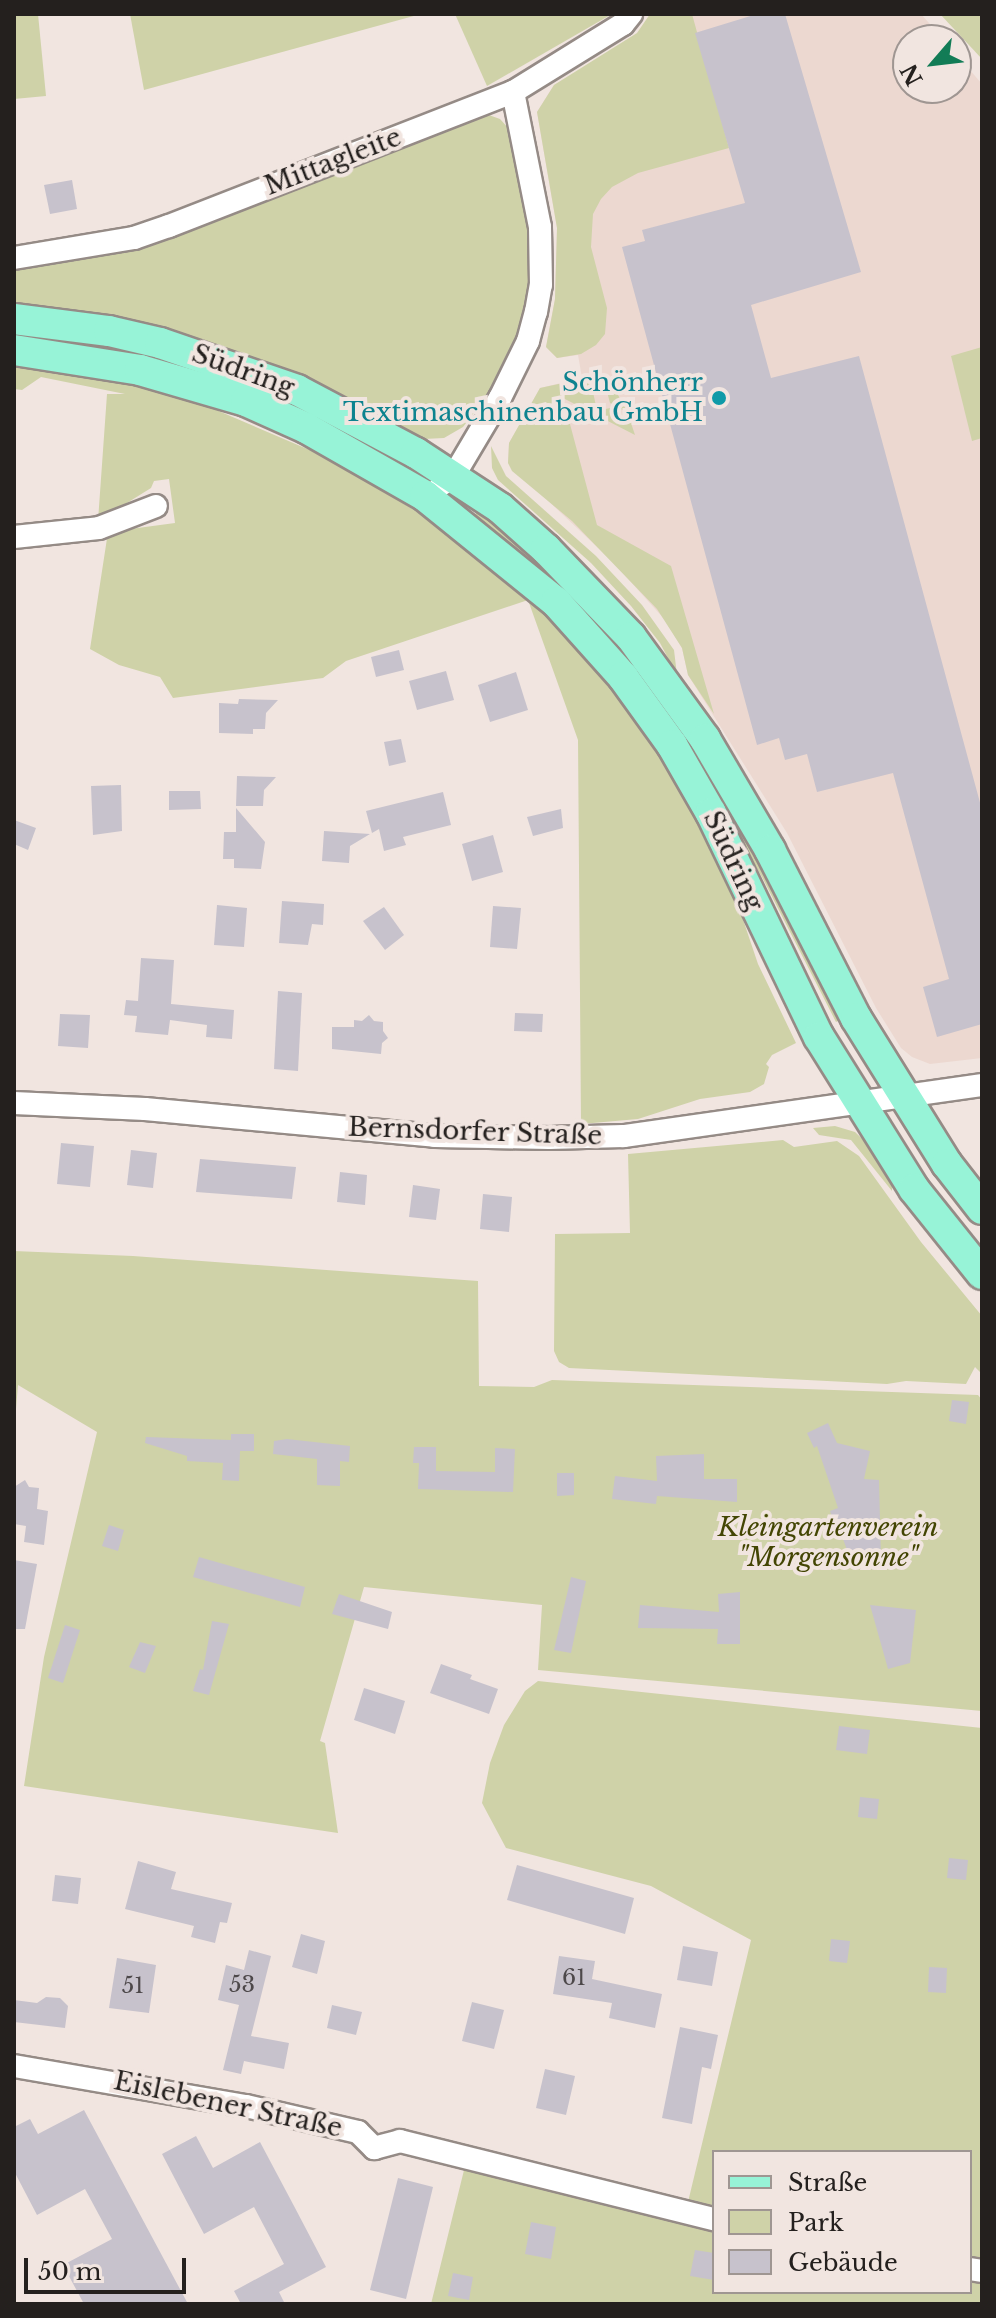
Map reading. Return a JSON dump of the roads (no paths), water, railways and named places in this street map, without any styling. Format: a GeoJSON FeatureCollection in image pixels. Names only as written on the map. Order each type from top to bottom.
{"type":"FeatureCollection","features":[{"type":"Feature","properties":{"kind":"main road","name":"Südring"},"geometry":{"type":"LineString","coordinates":[[14,319],[109,331],[205,356],[260,375],[377,429],[500,508],[590,591],[672,691],[770,850],[856,1018],[903,1097],[982,1209]]}},
{"type":"Feature","properties":{"kind":"main road","name":"Südring"},"geometry":{"type":"LineString","coordinates":[[14,350],[140,370],[246,401],[369,462],[425,496],[556,602],[645,705],[711,813],[808,1017],[858,1105],[914,1189],[982,1274]]}},
{"type":"Feature","properties":{"kind":"street","name":"Mittagleite"},"geometry":{"type":"LineString","coordinates":[[14,258],[134,238],[513,92],[623,24],[631,14]]}},
{"type":"Feature","properties":{"kind":"street"},"geometry":{"type":"LineString","coordinates":[[425,496],[453,477],[518,365],[532,326],[541,285],[540,227],[513,92]]}},
{"type":"Feature","properties":{"kind":"street"},"geometry":{"type":"LineString","coordinates":[[14,537],[99,528],[156,506]]}},
{"type":"Feature","properties":{"kind":"street","name":"Bernsdorfer Straße"},"geometry":{"type":"LineString","coordinates":[[14,1103],[66,1104],[435,1136],[624,1136],[982,1085]]}},
{"type":"Feature","properties":{"kind":"street","name":"Eislebener Straße"},"geometry":{"type":"LineString","coordinates":[[14,2066],[246,2106],[358,2132],[374,2148],[400,2141],[712,2219]]}},
{"type":"Feature","properties":{"kind":"place","name":"Schönherr Textimaschinenbau GmbH"},"geometry":{"type":"Point","coordinates":[719,398]}},
{"type":"Feature","properties":{"kind":"park label","name":"Kleingartenverein \"Morgensonne\""},"geometry":{"type":"Point","coordinates":[828,1543]}}]}
